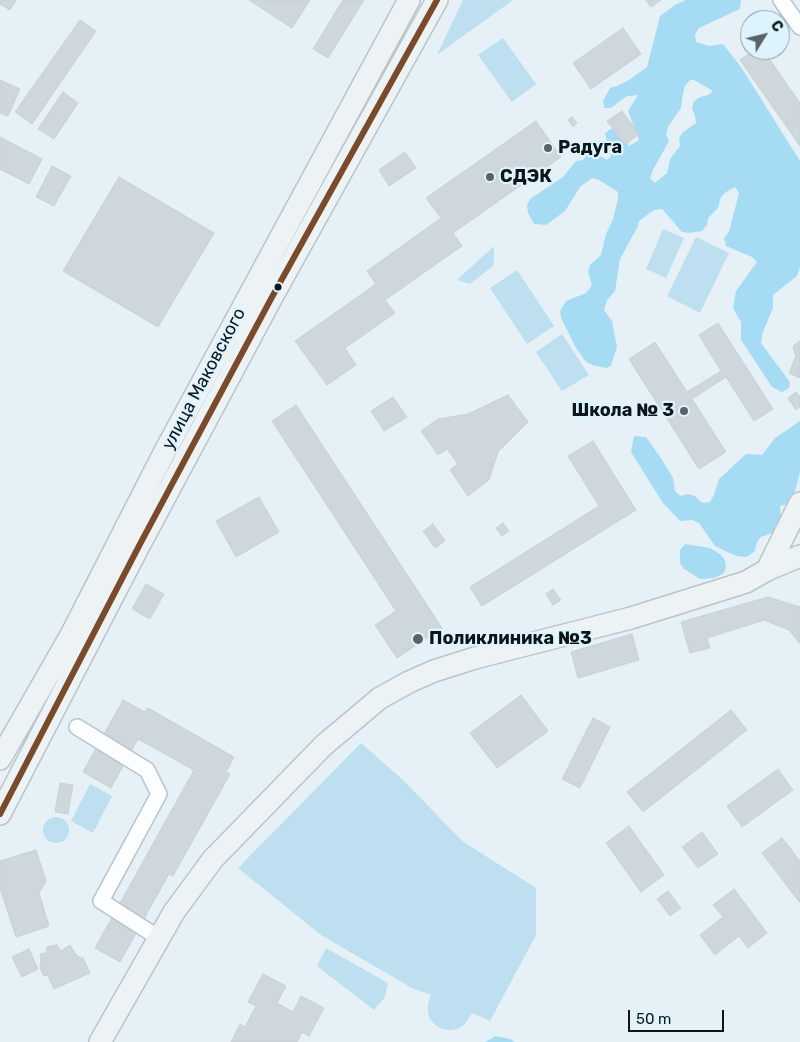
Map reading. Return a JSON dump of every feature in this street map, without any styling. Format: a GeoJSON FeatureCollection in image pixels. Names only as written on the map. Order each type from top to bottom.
{"type":"FeatureCollection","features":[{"type":"Feature","properties":{"kind":"main road","name":"улица Маковского"},"geometry":{"type":"LineString","coordinates":[[0,759],[70,635],[164,454],[409,0]]}},
{"type":"Feature","properties":{"kind":"main road","name":"улица Маковского"},"geometry":{"type":"LineString","coordinates":[[0,814],[140,544],[216,405],[272,297],[437,0]]}},
{"type":"Feature","properties":{"kind":"main road"},"geometry":{"type":"LineString","coordinates":[[767,570],[799,513]]}},
{"type":"Feature","properties":{"kind":"main road"},"geometry":{"type":"LineString","coordinates":[[100,1042],[158,938],[196,881],[235,835],[272,800],[324,745],[380,698],[434,671],[475,658],[631,618],[746,582],[767,570],[800,556]]}},
{"type":"Feature","properties":{"kind":"street"},"geometry":{"type":"LineString","coordinates":[[781,0],[800,27]]}},
{"type":"Feature","properties":{"kind":"street"},"geometry":{"type":"LineString","coordinates":[[78,726],[147,770],[159,794],[101,902],[158,938]]}},
{"type":"Feature","properties":{"kind":"shaded area"},"geometry":{"type":"Polygon","coordinates":[[[463,0],[513,0],[437,55],[463,0]]]}},
{"type":"Feature","properties":{"kind":"shaded area"},"geometry":{"type":"Polygon","coordinates":[[[686,0],[741,0],[740,9],[699,28],[695,35],[696,42],[709,46],[723,44],[741,67],[800,161],[800,267],[797,276],[773,295],[773,308],[763,332],[761,343],[790,382],[789,388],[782,392],[772,387],[741,340],[741,322],[733,308],[736,291],[757,262],[752,257],[726,246],[724,238],[729,232],[739,193],[735,187],[721,197],[718,208],[708,218],[707,225],[702,231],[682,232],[662,209],[654,210],[639,221],[620,259],[615,291],[607,300],[604,310],[612,321],[617,347],[611,366],[606,368],[586,362],[576,348],[561,318],[560,311],[566,301],[586,293],[592,285],[588,272],[590,265],[601,255],[606,234],[613,219],[618,192],[599,180],[592,178],[580,187],[565,211],[546,225],[534,224],[528,213],[527,205],[530,199],[563,177],[576,161],[583,160],[590,149],[607,160],[611,156],[605,134],[610,129],[617,129],[629,146],[639,140],[628,111],[638,95],[627,96],[611,108],[604,108],[603,101],[610,88],[629,80],[647,67],[660,16],[675,5],[686,0]],[[690,80],[685,86],[681,108],[668,127],[666,134],[669,141],[650,178],[655,183],[667,173],[670,159],[680,146],[679,138],[683,132],[696,123],[692,108],[694,101],[713,91],[694,80],[690,80]]]}},
{"type":"Feature","properties":{"kind":"shaded area"},"geometry":{"type":"Polygon","coordinates":[[[503,38],[536,84],[512,102],[478,55],[503,38]]]}},
{"type":"Feature","properties":{"kind":"shaded area"},"geometry":{"type":"Polygon","coordinates":[[[663,229],[684,238],[666,278],[646,269],[663,229]]]}},
{"type":"Feature","properties":{"kind":"shaded area"},"geometry":{"type":"Polygon","coordinates":[[[696,237],[729,253],[700,313],[667,296],[696,237]]]}},
{"type":"Feature","properties":{"kind":"shaded area"},"geometry":{"type":"Polygon","coordinates":[[[494,246],[494,265],[470,284],[457,280],[494,246]]]}},
{"type":"Feature","properties":{"kind":"shaded area"},"geometry":{"type":"Polygon","coordinates":[[[517,270],[554,326],[527,344],[490,288],[517,270]]]}},
{"type":"Feature","properties":{"kind":"shaded area"},"geometry":{"type":"Polygon","coordinates":[[[562,334],[589,375],[562,391],[536,352],[562,334]]]}},
{"type":"Feature","properties":{"kind":"shaded area"},"geometry":{"type":"Polygon","coordinates":[[[800,421],[800,472],[792,503],[780,506],[781,524],[775,532],[761,537],[757,542],[755,551],[747,557],[736,556],[715,546],[699,523],[692,520],[680,521],[663,503],[631,452],[634,436],[646,437],[673,478],[675,491],[680,496],[688,494],[695,496],[702,503],[710,502],[719,479],[746,454],[762,455],[775,438],[800,421]]]}},
{"type":"Feature","properties":{"kind":"shaded area"},"geometry":{"type":"Polygon","coordinates":[[[685,544],[710,548],[720,554],[725,560],[726,567],[724,573],[714,578],[700,579],[684,569],[680,563],[680,550],[685,544]]]}},
{"type":"Feature","properties":{"kind":"shaded area"},"geometry":{"type":"Polygon","coordinates":[[[361,743],[404,781],[462,841],[536,888],[536,935],[490,1021],[472,1013],[464,1025],[457,1029],[442,1029],[435,1025],[430,1019],[428,1012],[431,995],[412,988],[321,935],[238,868],[361,743]]]}},
{"type":"Feature","properties":{"kind":"shaded area"},"geometry":{"type":"Polygon","coordinates":[[[90,784],[112,796],[93,833],[71,821],[90,784]]]}},
{"type":"Feature","properties":{"kind":"shaded area"},"geometry":{"type":"Polygon","coordinates":[[[56,817],[65,821],[69,830],[65,839],[56,843],[47,839],[43,830],[47,821],[56,817]]]}},
{"type":"Feature","properties":{"kind":"shaded area"},"geometry":{"type":"Polygon","coordinates":[[[326,948],[388,983],[385,997],[374,1010],[317,966],[326,948]]]}},
{"type":"Feature","properties":{"kind":"shaded area"},"geometry":{"type":"Polygon","coordinates":[[[496,1036],[510,1039],[515,1042],[485,1042],[496,1036]]]}},
{"type":"Feature","properties":{"kind":"building"},"geometry":{"type":"Polygon","coordinates":[[[0,0],[16,0],[10,10],[0,4],[0,0]]]}},
{"type":"Feature","properties":{"kind":"building"},"geometry":{"type":"Polygon","coordinates":[[[249,0],[310,0],[292,28],[249,0]]]}},
{"type":"Feature","properties":{"kind":"building"},"geometry":{"type":"Polygon","coordinates":[[[343,0],[364,0],[328,58],[313,49],[343,0]]]}},
{"type":"Feature","properties":{"kind":"building"},"geometry":{"type":"Polygon","coordinates":[[[646,0],[661,0],[651,7],[646,0]]]}},
{"type":"Feature","properties":{"kind":"building"},"geometry":{"type":"Polygon","coordinates":[[[80,20],[96,31],[32,124],[15,112],[80,20]]]}},
{"type":"Feature","properties":{"kind":"building"},"geometry":{"type":"Polygon","coordinates":[[[623,28],[641,54],[591,89],[573,63],[623,28]]]}},
{"type":"Feature","properties":{"kind":"building"},"geometry":{"type":"Polygon","coordinates":[[[740,60],[770,60],[800,103],[800,146],[740,60]]]}},
{"type":"Feature","properties":{"kind":"building"},"geometry":{"type":"Polygon","coordinates":[[[0,80],[20,89],[8,116],[0,113],[0,80]]]}},
{"type":"Feature","properties":{"kind":"building"},"geometry":{"type":"Polygon","coordinates":[[[63,92],[78,103],[54,139],[38,129],[63,92]]]}},
{"type":"Feature","properties":{"kind":"building"},"geometry":{"type":"Polygon","coordinates":[[[622,111],[639,134],[625,145],[607,121],[622,111]]]}},
{"type":"Feature","properties":{"kind":"building"},"geometry":{"type":"Polygon","coordinates":[[[572,117],[577,123],[573,127],[568,120],[572,117]]]}},
{"type":"Feature","properties":{"kind":"building"},"geometry":{"type":"Polygon","coordinates":[[[536,121],[561,157],[453,233],[462,246],[385,300],[395,313],[345,348],[356,365],[327,385],[295,341],[376,284],[367,271],[441,218],[426,198],[536,121]]]}},
{"type":"Feature","properties":{"kind":"building"},"geometry":{"type":"Polygon","coordinates":[[[0,137],[42,159],[29,184],[0,169],[0,137]]]}},
{"type":"Feature","properties":{"kind":"building"},"geometry":{"type":"Polygon","coordinates":[[[405,152],[416,168],[389,186],[379,170],[405,152]]]}},
{"type":"Feature","properties":{"kind":"building"},"geometry":{"type":"Polygon","coordinates":[[[52,166],[71,176],[54,206],[36,197],[52,166]]]}},
{"type":"Feature","properties":{"kind":"building"},"geometry":{"type":"Polygon","coordinates":[[[119,177],[214,233],[158,327],[63,271],[119,177]]]}},
{"type":"Feature","properties":{"kind":"building"},"geometry":{"type":"Polygon","coordinates":[[[718,323],[773,409],[754,421],[726,377],[692,399],[726,452],[699,469],[629,359],[655,342],[687,392],[721,371],[699,335],[718,323]]]}},
{"type":"Feature","properties":{"kind":"building"},"geometry":{"type":"Polygon","coordinates":[[[800,341],[800,378],[789,373],[796,356],[793,348],[794,345],[800,341]]]}},
{"type":"Feature","properties":{"kind":"building"},"geometry":{"type":"Polygon","coordinates":[[[796,392],[800,397],[800,407],[796,410],[788,398],[796,392]]]}},
{"type":"Feature","properties":{"kind":"building"},"geometry":{"type":"Polygon","coordinates":[[[508,395],[528,422],[498,452],[489,480],[468,496],[450,470],[458,464],[447,449],[438,455],[421,431],[438,419],[468,414],[508,395]]]}},
{"type":"Feature","properties":{"kind":"building"},"geometry":{"type":"Polygon","coordinates":[[[393,397],[407,417],[384,431],[371,411],[393,397]]]}},
{"type":"Feature","properties":{"kind":"building"},"geometry":{"type":"Polygon","coordinates":[[[296,405],[442,628],[397,658],[375,625],[396,611],[272,421],[296,405]]]}},
{"type":"Feature","properties":{"kind":"building"},"geometry":{"type":"Polygon","coordinates":[[[593,441],[636,510],[482,606],[470,587],[599,506],[568,456],[593,441]]]}},
{"type":"Feature","properties":{"kind":"building"},"geometry":{"type":"Polygon","coordinates":[[[259,497],[279,532],[236,557],[216,521],[259,497]]]}},
{"type":"Feature","properties":{"kind":"building"},"geometry":{"type":"Polygon","coordinates":[[[503,523],[509,531],[502,536],[496,528],[503,523]]]}},
{"type":"Feature","properties":{"kind":"building"},"geometry":{"type":"Polygon","coordinates":[[[433,524],[445,541],[435,548],[423,531],[433,524]]]}},
{"type":"Feature","properties":{"kind":"building"},"geometry":{"type":"Polygon","coordinates":[[[146,584],[164,594],[150,619],[132,609],[146,584]]]}},
{"type":"Feature","properties":{"kind":"building"},"geometry":{"type":"Polygon","coordinates":[[[553,589],[561,600],[553,605],[546,594],[553,589]]]}},
{"type":"Feature","properties":{"kind":"building"},"geometry":{"type":"Polygon","coordinates":[[[768,597],[800,607],[800,644],[789,630],[764,620],[707,638],[710,648],[690,653],[681,622],[768,597]]]}},
{"type":"Feature","properties":{"kind":"building"},"geometry":{"type":"Polygon","coordinates":[[[632,634],[639,660],[578,678],[571,652],[632,634]]]}},
{"type":"Feature","properties":{"kind":"building"},"geometry":{"type":"Polygon","coordinates":[[[521,695],[548,731],[497,768],[470,733],[521,695]]]}},
{"type":"Feature","properties":{"kind":"building"},"geometry":{"type":"Polygon","coordinates":[[[123,700],[145,712],[148,708],[234,757],[226,772],[230,774],[173,876],[169,874],[120,962],[95,948],[194,770],[138,739],[111,788],[83,772],[123,700]]]}},
{"type":"Feature","properties":{"kind":"building"},"geometry":{"type":"Polygon","coordinates":[[[731,710],[747,730],[643,812],[627,792],[731,710]]]}},
{"type":"Feature","properties":{"kind":"building"},"geometry":{"type":"Polygon","coordinates":[[[593,718],[610,727],[580,788],[562,779],[593,718]]]}},
{"type":"Feature","properties":{"kind":"building"},"geometry":{"type":"Polygon","coordinates":[[[778,769],[793,790],[742,827],[727,806],[778,769]]]}},
{"type":"Feature","properties":{"kind":"building"},"geometry":{"type":"Polygon","coordinates":[[[60,783],[73,785],[68,814],[55,812],[60,783]]]}},
{"type":"Feature","properties":{"kind":"building"},"geometry":{"type":"Polygon","coordinates":[[[629,826],[664,875],[641,892],[606,843],[629,826]]]}},
{"type":"Feature","properties":{"kind":"building"},"geometry":{"type":"Polygon","coordinates":[[[702,832],[718,854],[698,868],[682,847],[702,832]]]}},
{"type":"Feature","properties":{"kind":"building"},"geometry":{"type":"Polygon","coordinates":[[[782,838],[800,861],[800,903],[762,853],[782,838]]]}},
{"type":"Feature","properties":{"kind":"building"},"geometry":{"type":"Polygon","coordinates":[[[36,850],[46,881],[39,893],[49,926],[16,937],[0,888],[0,861],[36,850]]]}},
{"type":"Feature","properties":{"kind":"building"},"geometry":{"type":"Polygon","coordinates":[[[734,889],[767,933],[748,948],[739,936],[715,955],[700,935],[723,917],[713,905],[734,889]]]}},
{"type":"Feature","properties":{"kind":"building"},"geometry":{"type":"Polygon","coordinates":[[[668,891],[681,908],[670,916],[657,899],[668,891]]]}},
{"type":"Feature","properties":{"kind":"building"},"geometry":{"type":"Polygon","coordinates":[[[57,945],[61,951],[70,945],[77,956],[83,958],[90,973],[54,989],[48,976],[43,975],[40,966],[40,954],[46,953],[47,947],[57,945]]]}},
{"type":"Feature","properties":{"kind":"building"},"geometry":{"type":"Polygon","coordinates":[[[29,949],[38,969],[22,977],[12,957],[29,949]]]}},
{"type":"Feature","properties":{"kind":"building"},"geometry":{"type":"Polygon","coordinates":[[[263,974],[286,986],[277,1003],[293,1012],[301,996],[324,1008],[309,1036],[302,1032],[297,1042],[231,1042],[240,1024],[245,1027],[256,1006],[248,1002],[263,974]]]}},
{"type":"Feature","properties":{"kind":"transit line"},"geometry":{"type":"LineString","coordinates":[[0,814],[140,544],[272,297],[437,0]]}},
{"type":"Feature","properties":{"kind":"place","name":"Радуга"},"geometry":{"type":"Point","coordinates":[548,148]}},
{"type":"Feature","properties":{"kind":"place","name":"СДЭК"},"geometry":{"type":"Point","coordinates":[490,177]}},
{"type":"Feature","properties":{"kind":"place","name":"Школа № 3"},"geometry":{"type":"Point","coordinates":[684,411]}},
{"type":"Feature","properties":{"kind":"place","name":"Поликлиника №3"},"geometry":{"type":"Point","coordinates":[418,639]}}]}
